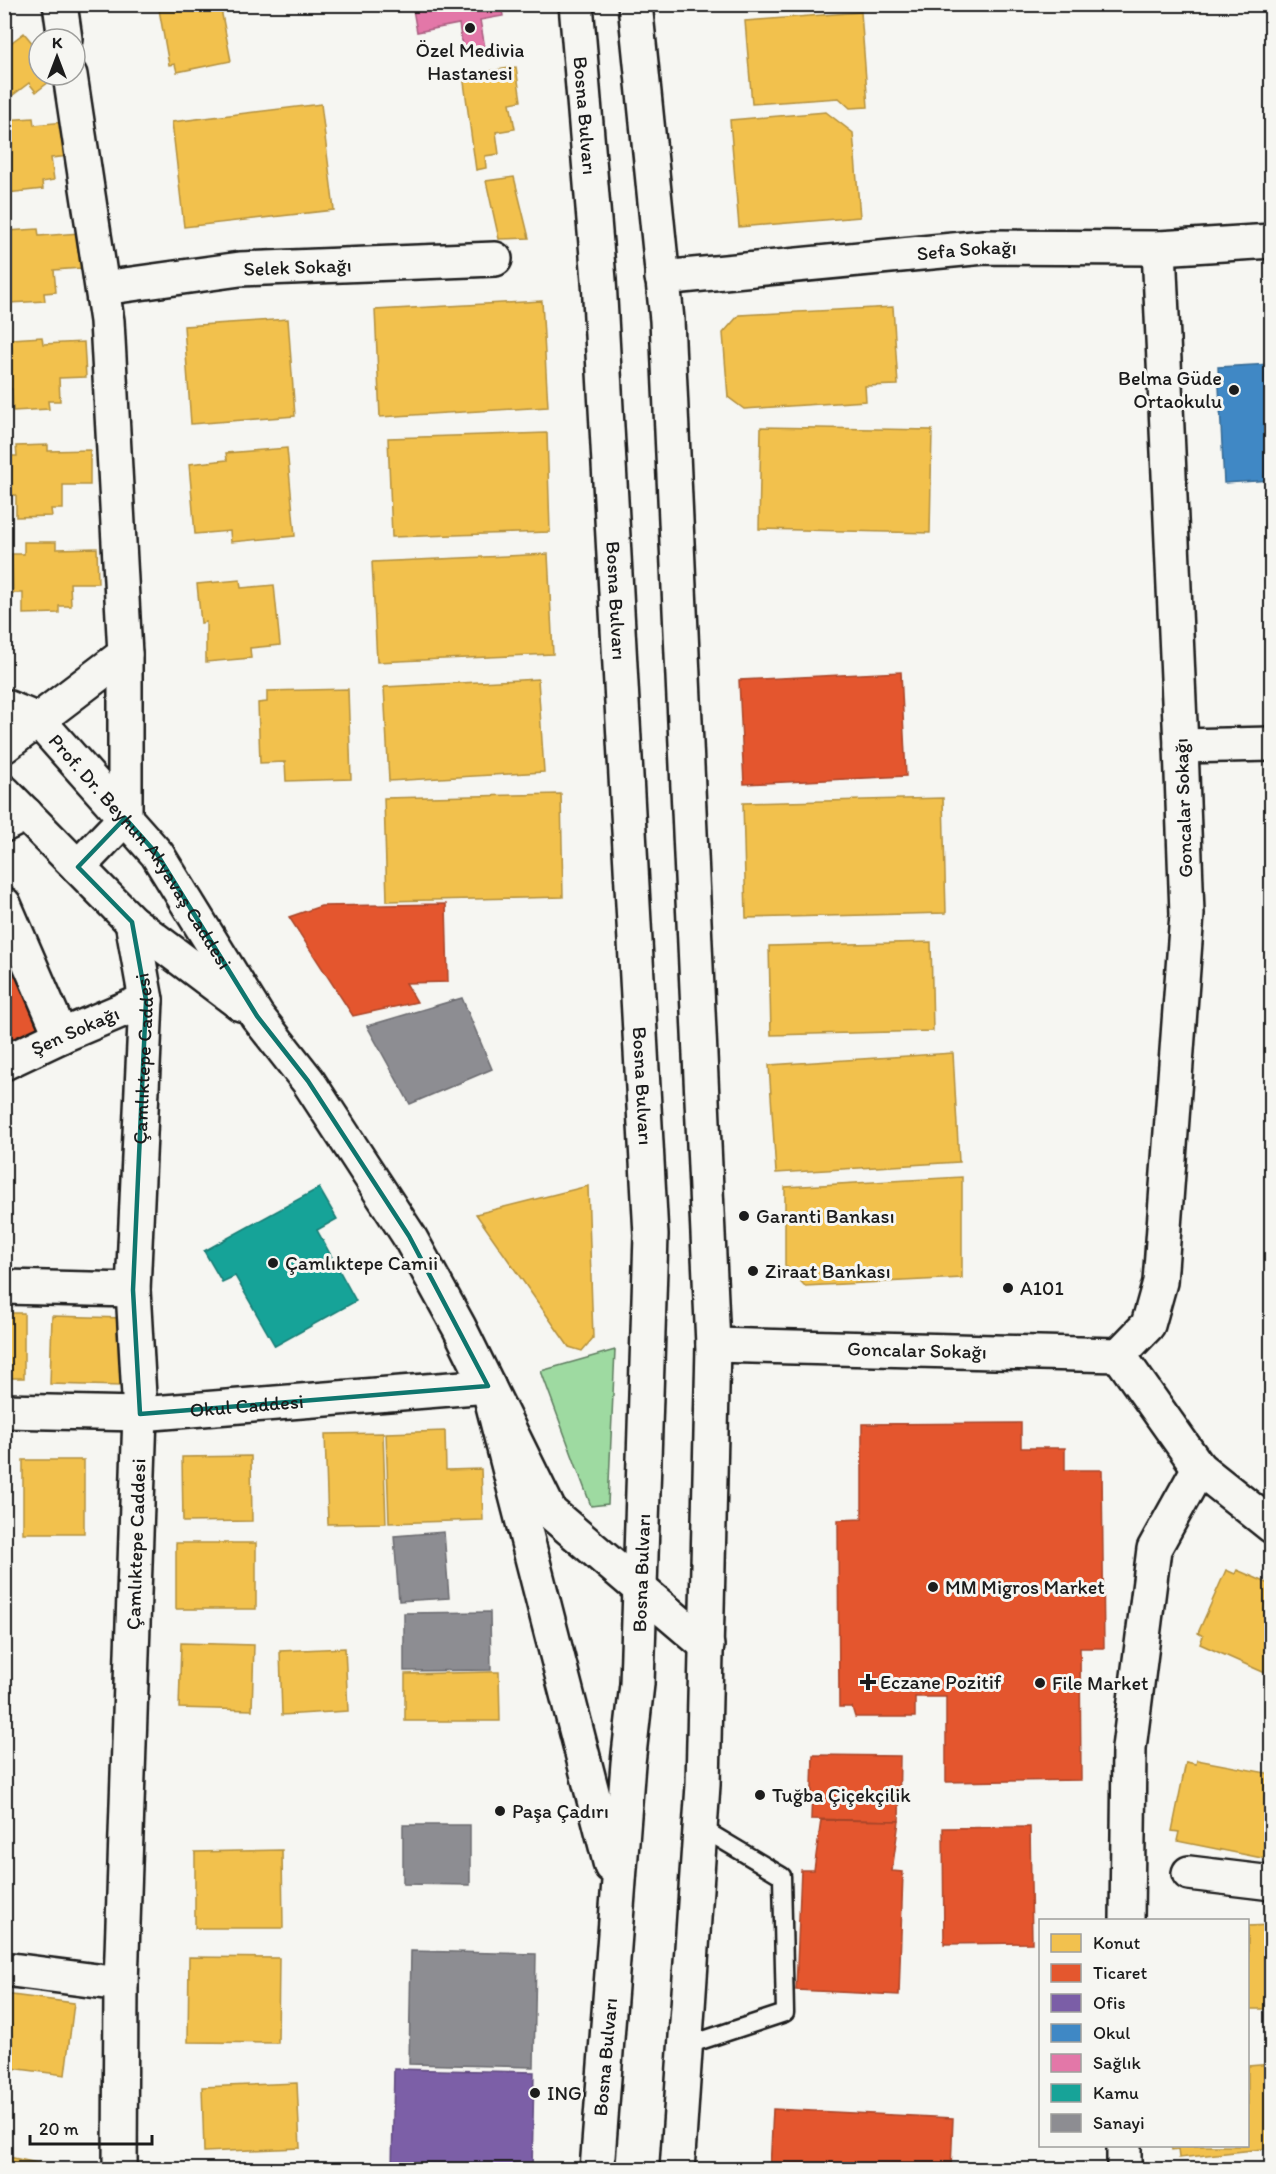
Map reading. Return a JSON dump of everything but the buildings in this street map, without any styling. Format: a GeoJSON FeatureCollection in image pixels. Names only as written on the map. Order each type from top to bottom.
{"type":"FeatureCollection","features":[{"type":"Feature","properties":{"kind":"street"},"geometry":{"type":"LineString","coordinates":[[60,4],[63,27]]}},
{"type":"Feature","properties":{"kind":"street","name":"Bosna Bulvarı"},"geometry":{"type":"LineString","coordinates":[[576,4],[599,280],[651,1235],[637,1684],[597,2169]]}},
{"type":"Feature","properties":{"kind":"street"},"geometry":{"type":"LineString","coordinates":[[635,4],[667,320],[713,1345],[707,1646],[700,1827],[677,2169]]}},
{"type":"Feature","properties":{"kind":"street"},"geometry":{"type":"LineString","coordinates":[[72,87],[108,333],[125,654],[125,818],[78,867]]}},
{"type":"Feature","properties":{"kind":"street","name":"Sefa Sokağı"},"geometry":{"type":"LineString","coordinates":[[662,278],[984,248],[1159,248],[1272,241]]}},
{"type":"Feature","properties":{"kind":"street","name":"Goncalar Sokağı"},"geometry":{"type":"LineString","coordinates":[[713,1345],[1119,1355],[1148,1324],[1160,1282],[1186,914],[1181,746],[1159,248]]}},
{"type":"Feature","properties":{"kind":"street","name":"Selek Sokağı"},"geometry":{"type":"LineString","coordinates":[[103,288],[240,269],[495,259]]}},
{"type":"Feature","properties":{"kind":"street"},"geometry":{"type":"LineString","coordinates":[[4,746],[125,654]]}},
{"type":"Feature","properties":{"kind":"street","name":"Prof. Dr. Beyhun Akyavaş Caddesi"},"geometry":{"type":"LineString","coordinates":[[4,706],[38,720],[157,854],[257,1016],[308,1081],[409,1236],[488,1386]]}},
{"type":"Feature","properties":{"kind":"street"},"geometry":{"type":"LineString","coordinates":[[1181,746],[1272,744]]}},
{"type":"Feature","properties":{"kind":"street","name":"Prof. Dr. Beyhun Akyavaş Caddesi"},"geometry":{"type":"LineString","coordinates":[[12,810],[78,867],[132,922],[257,1016]]}},
{"type":"Feature","properties":{"kind":"street"},"geometry":{"type":"LineString","coordinates":[[4,904],[61,1036]]}},
{"type":"Feature","properties":{"kind":"street","name":"Çamlıktepe Caddesi"},"geometry":{"type":"LineString","coordinates":[[120,2169],[121,1984],[140,1414],[133,1290],[146,1000],[132,922]]}},
{"type":"Feature","properties":{"kind":"street","name":"Şen Sokağı"},"geometry":{"type":"LineString","coordinates":[[4,1063],[146,1000]]}},
{"type":"Feature","properties":{"kind":"street"},"geometry":{"type":"LineString","coordinates":[[4,1287],[133,1290]]}},
{"type":"Feature","properties":{"kind":"street"},"geometry":{"type":"LineString","coordinates":[[1119,1355],[1199,1468],[1272,1526]]}},
{"type":"Feature","properties":{"kind":"street"},"geometry":{"type":"LineString","coordinates":[[488,1386],[550,1512],[707,1646]]}},
{"type":"Feature","properties":{"kind":"street"},"geometry":{"type":"LineString","coordinates":[[488,1386],[618,1893]]}},
{"type":"Feature","properties":{"kind":"street","name":"Okul Caddesi"},"geometry":{"type":"LineString","coordinates":[[4,1411],[140,1414],[488,1386]]}},
{"type":"Feature","properties":{"kind":"street"},"geometry":{"type":"LineString","coordinates":[[1127,1919],[1129,1748],[1154,1550],[1199,1468]]}},
{"type":"Feature","properties":{"kind":"street"},"geometry":{"type":"LineString","coordinates":[[1189,1873],[1272,1883]]}},
{"type":"Feature","properties":{"kind":"street"},"geometry":{"type":"LineString","coordinates":[[4,1969],[121,1984]]}},
{"type":"Feature","properties":{"kind":"street"},"geometry":{"type":"LineString","coordinates":[[1124,2147],[1124,2169]]}},
{"type":"Feature","properties":{"kind":"lane"},"geometry":{"type":"LineString","coordinates":[[685,2046],[785,2013],[782,1876],[700,1827]]}},
{"type":"Feature","properties":{"kind":"highlighted area"},"geometry":{"type":"Polygon","coordinates":[[[125,818],[157,854],[257,1016],[308,1081],[409,1236],[488,1386],[140,1414],[133,1290],[146,1000],[132,922],[78,867],[125,818]]]}},
{"type":"Feature","properties":{"kind":"green space"},"geometry":{"type":"Polygon","coordinates":[[[615,1350],[608,1504],[591,1506],[541,1371],[615,1350]]]}},
{"type":"Feature","properties":{"kind":"place","name":"Özel Medivia Hastanesi"},"geometry":{"type":"Point","coordinates":[470,28]}},
{"type":"Feature","properties":{"kind":"place","name":"Belma Güde Ortaokulu"},"geometry":{"type":"Point","coordinates":[1234,390]}},
{"type":"Feature","properties":{"kind":"place","name":"Garanti Bankası"},"geometry":{"type":"Point","coordinates":[744,1216]}},
{"type":"Feature","properties":{"kind":"place","name":"Çamlıktepe Camii"},"geometry":{"type":"Point","coordinates":[273,1263]}},
{"type":"Feature","properties":{"kind":"place","name":"Ziraat Bankası"},"geometry":{"type":"Point","coordinates":[753,1271]}},
{"type":"Feature","properties":{"kind":"place","name":"A101"},"geometry":{"type":"Point","coordinates":[1008,1288]}},
{"type":"Feature","properties":{"kind":"place","name":"MM Migros Market"},"geometry":{"type":"Point","coordinates":[933,1587]}},
{"type":"Feature","properties":{"kind":"place","name":"Eczane Pozitif"},"geometry":{"type":"Point","coordinates":[868,1682]}},
{"type":"Feature","properties":{"kind":"place","name":"File Market"},"geometry":{"type":"Point","coordinates":[1040,1683]}},
{"type":"Feature","properties":{"kind":"place","name":"Tuğba Çiçekçilik"},"geometry":{"type":"Point","coordinates":[760,1795]}},
{"type":"Feature","properties":{"kind":"place","name":"Paşa Çadırı"},"geometry":{"type":"Point","coordinates":[500,1811]}},
{"type":"Feature","properties":{"kind":"place","name":"ING"},"geometry":{"type":"Point","coordinates":[535,2093]}}]}
